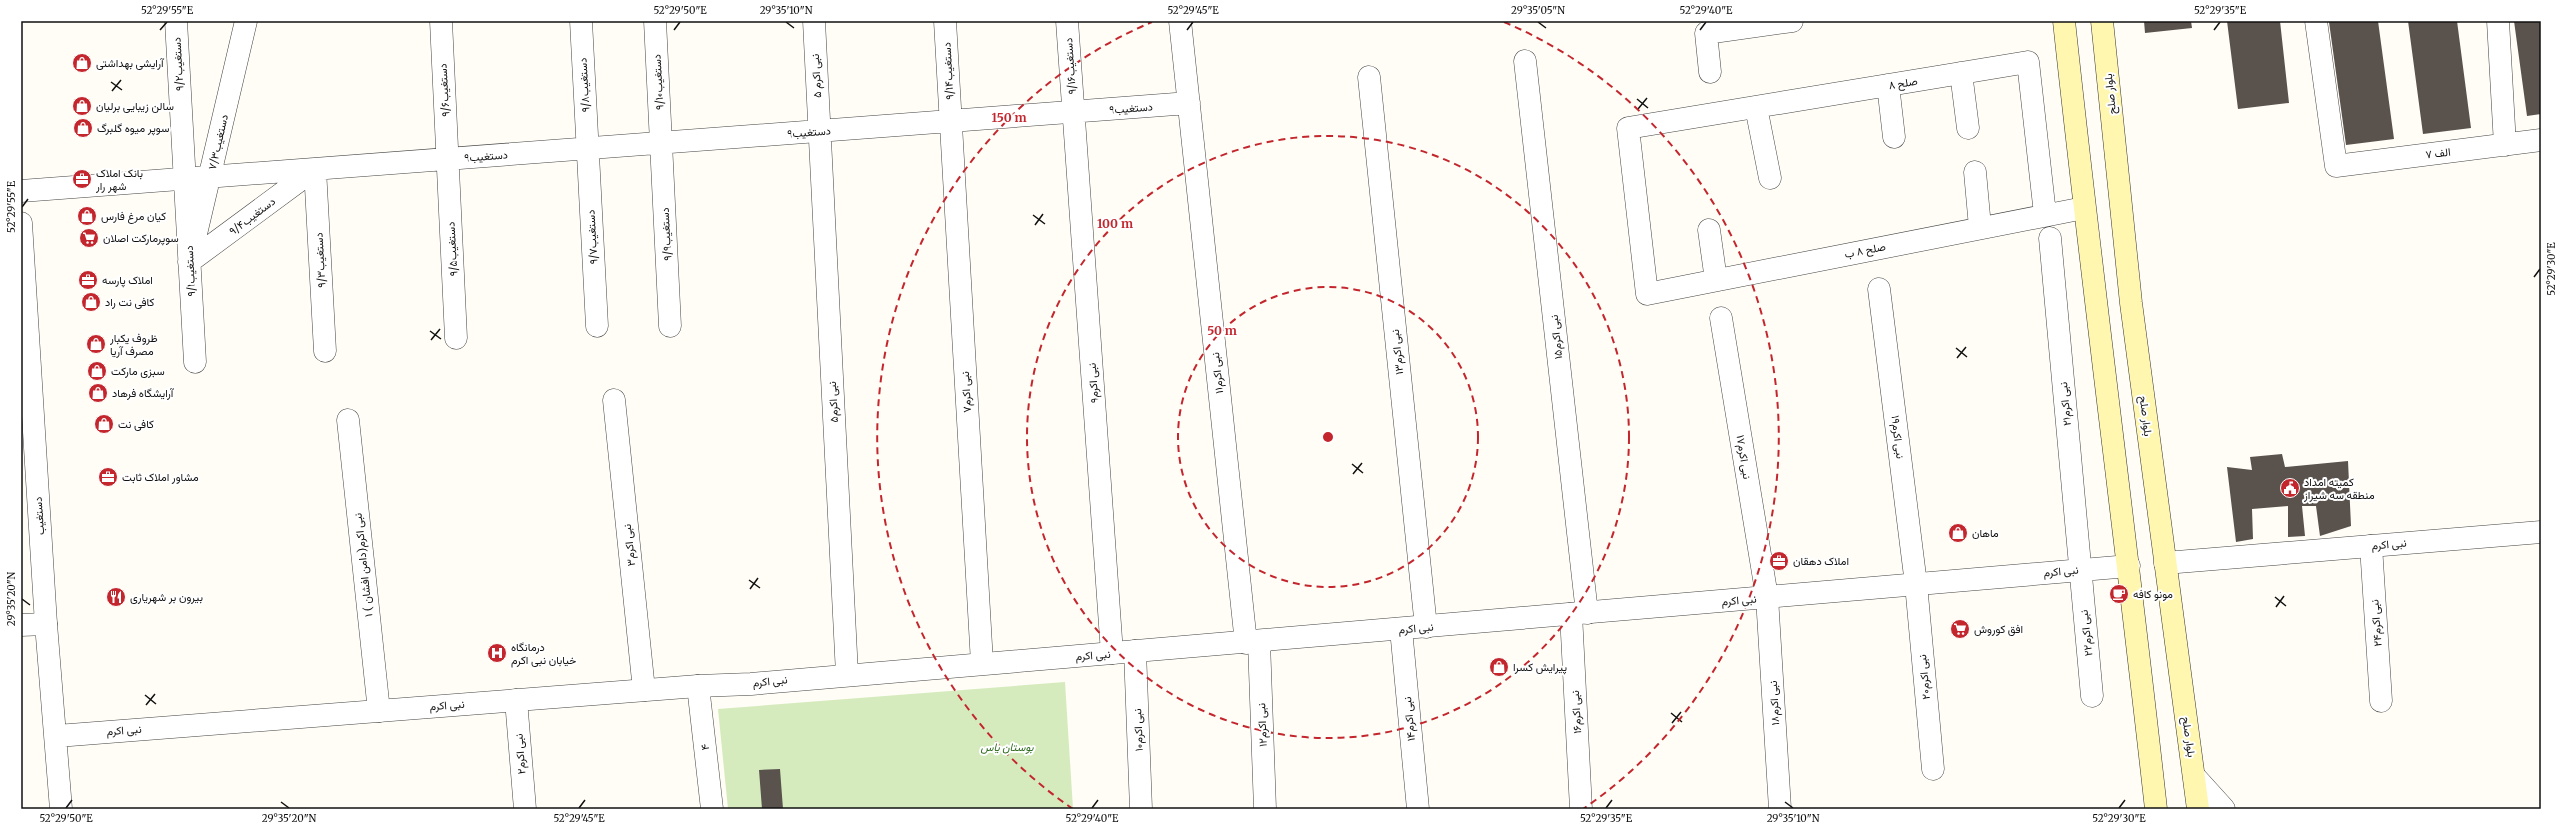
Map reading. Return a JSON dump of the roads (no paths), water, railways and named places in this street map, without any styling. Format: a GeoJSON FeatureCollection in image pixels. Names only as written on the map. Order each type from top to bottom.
{"type":"FeatureCollection","features":[{"type":"Feature","properties":{"kind":"main road"},"geometry":{"type":"LineString","coordinates":[[2064,21],[2100,347],[2129,566],[2156,809]]}},
{"type":"Feature","properties":{"kind":"main road","name":"بلوار صلح"},"geometry":{"type":"LineString","coordinates":[[2102,21],[2131,303],[2195,777],[2198,809]]}},
{"type":"Feature","properties":{"kind":"street","name":"دستغیب۹/۲"},"geometry":{"type":"LineString","coordinates":[[176,21],[185,179]]}},
{"type":"Feature","properties":{"kind":"street","name":"دستغیب۷/۳"},"geometry":{"type":"LineString","coordinates":[[189,262],[246,21]]}},
{"type":"Feature","properties":{"kind":"street","name":"دستغیب۹/۶"},"geometry":{"type":"LineString","coordinates":[[441,21],[448,159]]}},
{"type":"Feature","properties":{"kind":"street","name":"دستغیب۹/۸"},"geometry":{"type":"LineString","coordinates":[[581,21],[588,149]]}},
{"type":"Feature","properties":{"kind":"street","name":"دستغیب۹/۱۰"},"geometry":{"type":"LineString","coordinates":[[655,21],[661,143]]}},
{"type":"Feature","properties":{"kind":"street","name":"نبی اکرم ۵"},"geometry":{"type":"LineString","coordinates":[[814,21],[819,131]]}},
{"type":"Feature","properties":{"kind":"street","name":"دستغیب۹/۱۴"},"geometry":{"type":"LineString","coordinates":[[945,21],[950,121]]}},
{"type":"Feature","properties":{"kind":"street","name":"دستغیب۹/۱۶"},"geometry":{"type":"LineString","coordinates":[[1067,21],[1073,112]]}},
{"type":"Feature","properties":{"kind":"street","name":"نبی اکرم۱۱"},"geometry":{"type":"LineString","coordinates":[[1180,21],[1252,642]]}},
{"type":"Feature","properties":{"kind":"street"},"geometry":{"type":"LineString","coordinates":[[1710,72],[1706,33],[1792,21]]}},
{"type":"Feature","properties":{"kind":"street","name":"۷ الف"},"geometry":{"type":"LineString","coordinates":[[2316,21],[2336,166],[2541,140]]}},
{"type":"Feature","properties":{"kind":"street"},"geometry":{"type":"LineString","coordinates":[[2498,21],[2505,145]]}},
{"type":"Feature","properties":{"kind":"street","name":"نبی اکرم۱۵"},"geometry":{"type":"LineString","coordinates":[[1525,60],[1579,614]]}},
{"type":"Feature","properties":{"kind":"street","name":"۸ صلح"},"geometry":{"type":"LineString","coordinates":[[1647,294],[1628,128],[2028,62],[2045,214]]}},
{"type":"Feature","properties":{"kind":"street"},"geometry":{"type":"LineString","coordinates":[[1962,73],[1968,128]]}},
{"type":"Feature","properties":{"kind":"street","name":"نبی اکرم۱۳"},"geometry":{"type":"LineString","coordinates":[[1368,77],[1426,627]]}},
{"type":"Feature","properties":{"kind":"street"},"geometry":{"type":"LineString","coordinates":[[1888,85],[1894,138]]}},
{"type":"Feature","properties":{"kind":"street","name":"دستغیب۹"},"geometry":{"type":"LineString","coordinates":[[21,191],[1189,103]]}},
{"type":"Feature","properties":{"kind":"street"},"geometry":{"type":"LineString","coordinates":[[1756,107],[1770,178]]}},
{"type":"Feature","properties":{"kind":"street","name":"نبی اکرم۹"},"geometry":{"type":"LineString","coordinates":[[1073,112],[1112,653]]}},
{"type":"Feature","properties":{"kind":"street","name":"نبی اکرم۷"},"geometry":{"type":"LineString","coordinates":[[950,121],[982,663]]}},
{"type":"Feature","properties":{"kind":"street","name":"نبی اکرم۵"},"geometry":{"type":"LineString","coordinates":[[819,131],[847,674]]}},
{"type":"Feature","properties":{"kind":"street","name":"دستغیب۹/۹"},"geometry":{"type":"LineString","coordinates":[[661,143],[670,326]]}},
{"type":"Feature","properties":{"kind":"street","name":"دستغیب۹/۷"},"geometry":{"type":"LineString","coordinates":[[588,149],[597,326]]}},
{"type":"Feature","properties":{"kind":"street","name":"۹/۵دستغیب"},"geometry":{"type":"LineString","coordinates":[[448,159],[456,338]]}},
{"type":"Feature","properties":{"kind":"street","name":"دستغیب۹/۴"},"geometry":{"type":"LineString","coordinates":[[189,262],[315,169]]}},
{"type":"Feature","properties":{"kind":"street","name":"دستغیب۹/۳"},"geometry":{"type":"LineString","coordinates":[[315,169],[324,351]]}},
{"type":"Feature","properties":{"kind":"street"},"geometry":{"type":"LineString","coordinates":[[1975,172],[1980,227]]}},
{"type":"Feature","properties":{"kind":"street","name":"دستغیب۹/۱"},"geometry":{"type":"LineString","coordinates":[[185,179],[195,362]]}},
{"type":"Feature","properties":{"kind":"street","name":"صلح ۸ ب"},"geometry":{"type":"LineString","coordinates":[[1647,294],[2045,214],[2084,208]]}},
{"type":"Feature","properties":{"kind":"street","name":"دستغیب"},"geometry":{"type":"LineString","coordinates":[[21,223],[22,260],[46,624],[61,809]]}},
{"type":"Feature","properties":{"kind":"street"},"geometry":{"type":"LineString","coordinates":[[1709,230],[1716,280]]}},
{"type":"Feature","properties":{"kind":"street","name":"نبی اکرم۲۱"},"geometry":{"type":"LineString","coordinates":[[2050,238],[2079,570]]}},
{"type":"Feature","properties":{"kind":"street","name":"نبی اکرم۱۹"},"geometry":{"type":"LineString","coordinates":[[1879,289],[1916,584]]}},
{"type":"Feature","properties":{"kind":"street","name":"نبی اکرم۱۷"},"geometry":{"type":"LineString","coordinates":[[1721,318],[1768,597]]}},
{"type":"Feature","properties":{"kind":"street","name":"نبی اکرم۳"},"geometry":{"type":"LineString","coordinates":[[614,400],[644,690]]}},
{"type":"Feature","properties":{"kind":"street","name":"۱ نبی اکرم(دامن افشان )"},"geometry":{"type":"LineString","coordinates":[[348,420],[379,711]]}},
{"type":"Feature","properties":{"kind":"street","name":"نبی اکرم"},"geometry":{"type":"LineString","coordinates":[[2165,562],[2541,532]]}},
{"type":"Feature","properties":{"kind":"street","name":"نبی اکرم۲۴"},"geometry":{"type":"LineString","coordinates":[[2371,546],[2381,701]]}},
{"type":"Feature","properties":{"kind":"street","name":"نبی اکرم"},"geometry":{"type":"LineString","coordinates":[[56,736],[644,690],[751,684],[847,674],[1135,652],[2129,566]]}},
{"type":"Feature","properties":{"kind":"street","name":"نبی اکرم۲۲"},"geometry":{"type":"LineString","coordinates":[[2079,570],[2092,696]]}},
{"type":"Feature","properties":{"kind":"street","name":"نبی اکرم۲۰"},"geometry":{"type":"LineString","coordinates":[[1916,584],[1933,769]]}},
{"type":"Feature","properties":{"kind":"street","name":"نبی اکرم۱۸"},"geometry":{"type":"LineString","coordinates":[[1768,597],[1780,809]]}},
{"type":"Feature","properties":{"kind":"street","name":"نبی اکرم۱۶"},"geometry":{"type":"LineString","coordinates":[[1579,614],[1581,809]]}},
{"type":"Feature","properties":{"kind":"street"},"geometry":{"type":"LineString","coordinates":[[21,625],[46,624]]}},
{"type":"Feature","properties":{"kind":"street","name":"نبی اکرم۱۴"},"geometry":{"type":"LineString","coordinates":[[1400,629],[1418,809]]}},
{"type":"Feature","properties":{"kind":"street","name":"نبی اکرم۱۲"},"geometry":{"type":"LineString","coordinates":[[1252,642],[1265,809]]}},
{"type":"Feature","properties":{"kind":"street","name":"نبی اکرم۱۰"},"geometry":{"type":"LineString","coordinates":[[1135,652],[1141,809]]}},
{"type":"Feature","properties":{"kind":"street","name":"۴"},"geometry":{"type":"LineString","coordinates":[[698,686],[712,809]]}},
{"type":"Feature","properties":{"kind":"street","name":"نبی اکرم۲"},"geometry":{"type":"LineString","coordinates":[[516,700],[525,809]]}},
{"type":"Feature","properties":{"kind":"street"},"geometry":{"type":"LineString","coordinates":[[2195,777],[2224,809]]}},
{"type":"Feature","properties":{"kind":"place","name":"آرایشی بهداشتی"},"geometry":{"type":"Point","coordinates":[82,63]}},
{"type":"Feature","properties":{"kind":"place","name":"سالن زیبایی برلیان"},"geometry":{"type":"Point","coordinates":[82,106]}},
{"type":"Feature","properties":{"kind":"place","name":"سوپر میوه گلبرگ"},"geometry":{"type":"Point","coordinates":[83,128]}},
{"type":"Feature","properties":{"kind":"place","name":"بانک املاک شهر رار"},"geometry":{"type":"Point","coordinates":[82,179]}},
{"type":"Feature","properties":{"kind":"place","name":"کیان مرغ فارس"},"geometry":{"type":"Point","coordinates":[87,216]}},
{"type":"Feature","properties":{"kind":"place","name":"سوپرمارکت اصلان"},"geometry":{"type":"Point","coordinates":[89,238]}},
{"type":"Feature","properties":{"kind":"place","name":"املاک پارسه"},"geometry":{"type":"Point","coordinates":[88,280]}},
{"type":"Feature","properties":{"kind":"place","name":"کافی نت راد"},"geometry":{"type":"Point","coordinates":[91,302]}},
{"type":"Feature","properties":{"kind":"place","name":"ظروف یکبار مصرف آریا"},"geometry":{"type":"Point","coordinates":[96,344]}},
{"type":"Feature","properties":{"kind":"place","name":"سبزی مارکت"},"geometry":{"type":"Point","coordinates":[97,371]}},
{"type":"Feature","properties":{"kind":"place","name":"آرایشگاه فرهاد"},"geometry":{"type":"Point","coordinates":[98,393]}},
{"type":"Feature","properties":{"kind":"place","name":"کافی نت"},"geometry":{"type":"Point","coordinates":[104,424]}},
{"type":"Feature","properties":{"kind":"place","name":"مشاور املاک ثابت"},"geometry":{"type":"Point","coordinates":[108,477]}},
{"type":"Feature","properties":{"kind":"place","name":"کمیته امداد منطقه سه شیراز"},"geometry":{"type":"Point","coordinates":[2290,488]}},
{"type":"Feature","properties":{"kind":"place","name":"ماهان"},"geometry":{"type":"Point","coordinates":[1958,533]}},
{"type":"Feature","properties":{"kind":"place","name":"املاک دهقان"},"geometry":{"type":"Point","coordinates":[1779,561]}},
{"type":"Feature","properties":{"kind":"place","name":"مونو کافه"},"geometry":{"type":"Point","coordinates":[2119,594]}},
{"type":"Feature","properties":{"kind":"place","name":"بیرون بر شهریاری"},"geometry":{"type":"Point","coordinates":[116,597]}},
{"type":"Feature","properties":{"kind":"place","name":"افق کوروش"},"geometry":{"type":"Point","coordinates":[1960,629]}},
{"type":"Feature","properties":{"kind":"place","name":"درمانگاه خیابان نبی اکرم"},"geometry":{"type":"Point","coordinates":[497,653]}},
{"type":"Feature","properties":{"kind":"place","name":"پیرایش کسرا"},"geometry":{"type":"Point","coordinates":[1499,667]}},
{"type":"Feature","properties":{"kind":"park label","name":"بوستان یاس"},"geometry":{"type":"Point","coordinates":[1007,747]}}]}
